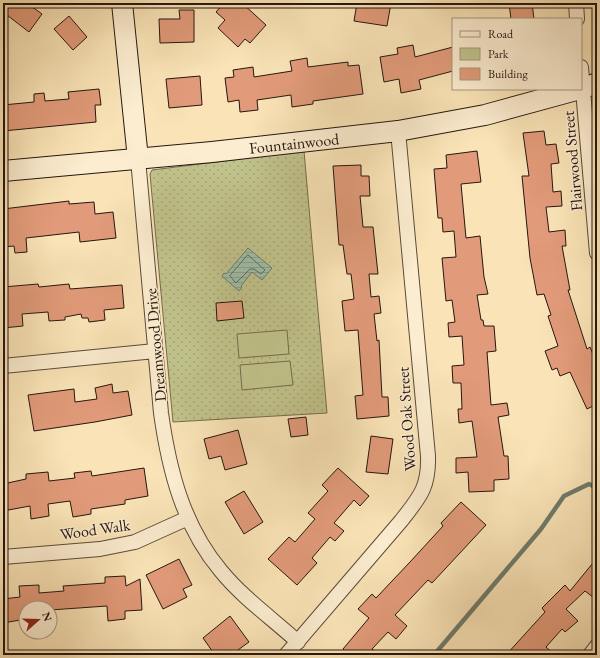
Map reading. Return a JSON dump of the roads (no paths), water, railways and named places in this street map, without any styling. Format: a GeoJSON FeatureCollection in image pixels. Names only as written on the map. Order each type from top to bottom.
{"type":"FeatureCollection","features":[{"type":"Feature","properties":{"kind":"street","name":"Dreamwood Drive"},"geometry":{"type":"LineString","coordinates":[[122,3],[138,159],[155,351],[166,447],[175,484],[188,518],[201,545],[221,572],[298,642]]}},
{"type":"Feature","properties":{"kind":"street"},"geometry":{"type":"LineString","coordinates":[[576,3],[577,18]]}},
{"type":"Feature","properties":{"kind":"street","name":"Flairwood Street"},"geometry":{"type":"LineString","coordinates":[[582,72],[585,87],[597,253]]}},
{"type":"Feature","properties":{"kind":"street","name":"Fountainwood"},"geometry":{"type":"LineString","coordinates":[[3,171],[220,152],[398,131],[485,115],[574,90]]}},
{"type":"Feature","properties":{"kind":"street","name":"Wood Oak Street"},"geometry":{"type":"LineString","coordinates":[[286,655],[412,507],[423,490],[429,474],[398,131]]}},
{"type":"Feature","properties":{"kind":"street"},"geometry":{"type":"LineString","coordinates":[[3,366],[155,351]]}},
{"type":"Feature","properties":{"kind":"street","name":"Wood Walk"},"geometry":{"type":"LineString","coordinates":[[3,557],[100,549],[135,542],[188,518]]}},
{"type":"Feature","properties":{"kind":"street"},"geometry":{"type":"LineString","coordinates":[[590,655],[597,646]]}},
{"type":"Feature","properties":{"kind":"water"},"geometry":{"type":"Polygon","coordinates":[[[248,248],[272,268],[262,280],[252,272],[239,291],[222,276],[224,273],[226,274],[248,248]]]}},
{"type":"Feature","properties":{"kind":"waterway"},"geometry":{"type":"LineString","coordinates":[[434,655],[541,529],[564,496],[589,484],[597,488]]}}]}
